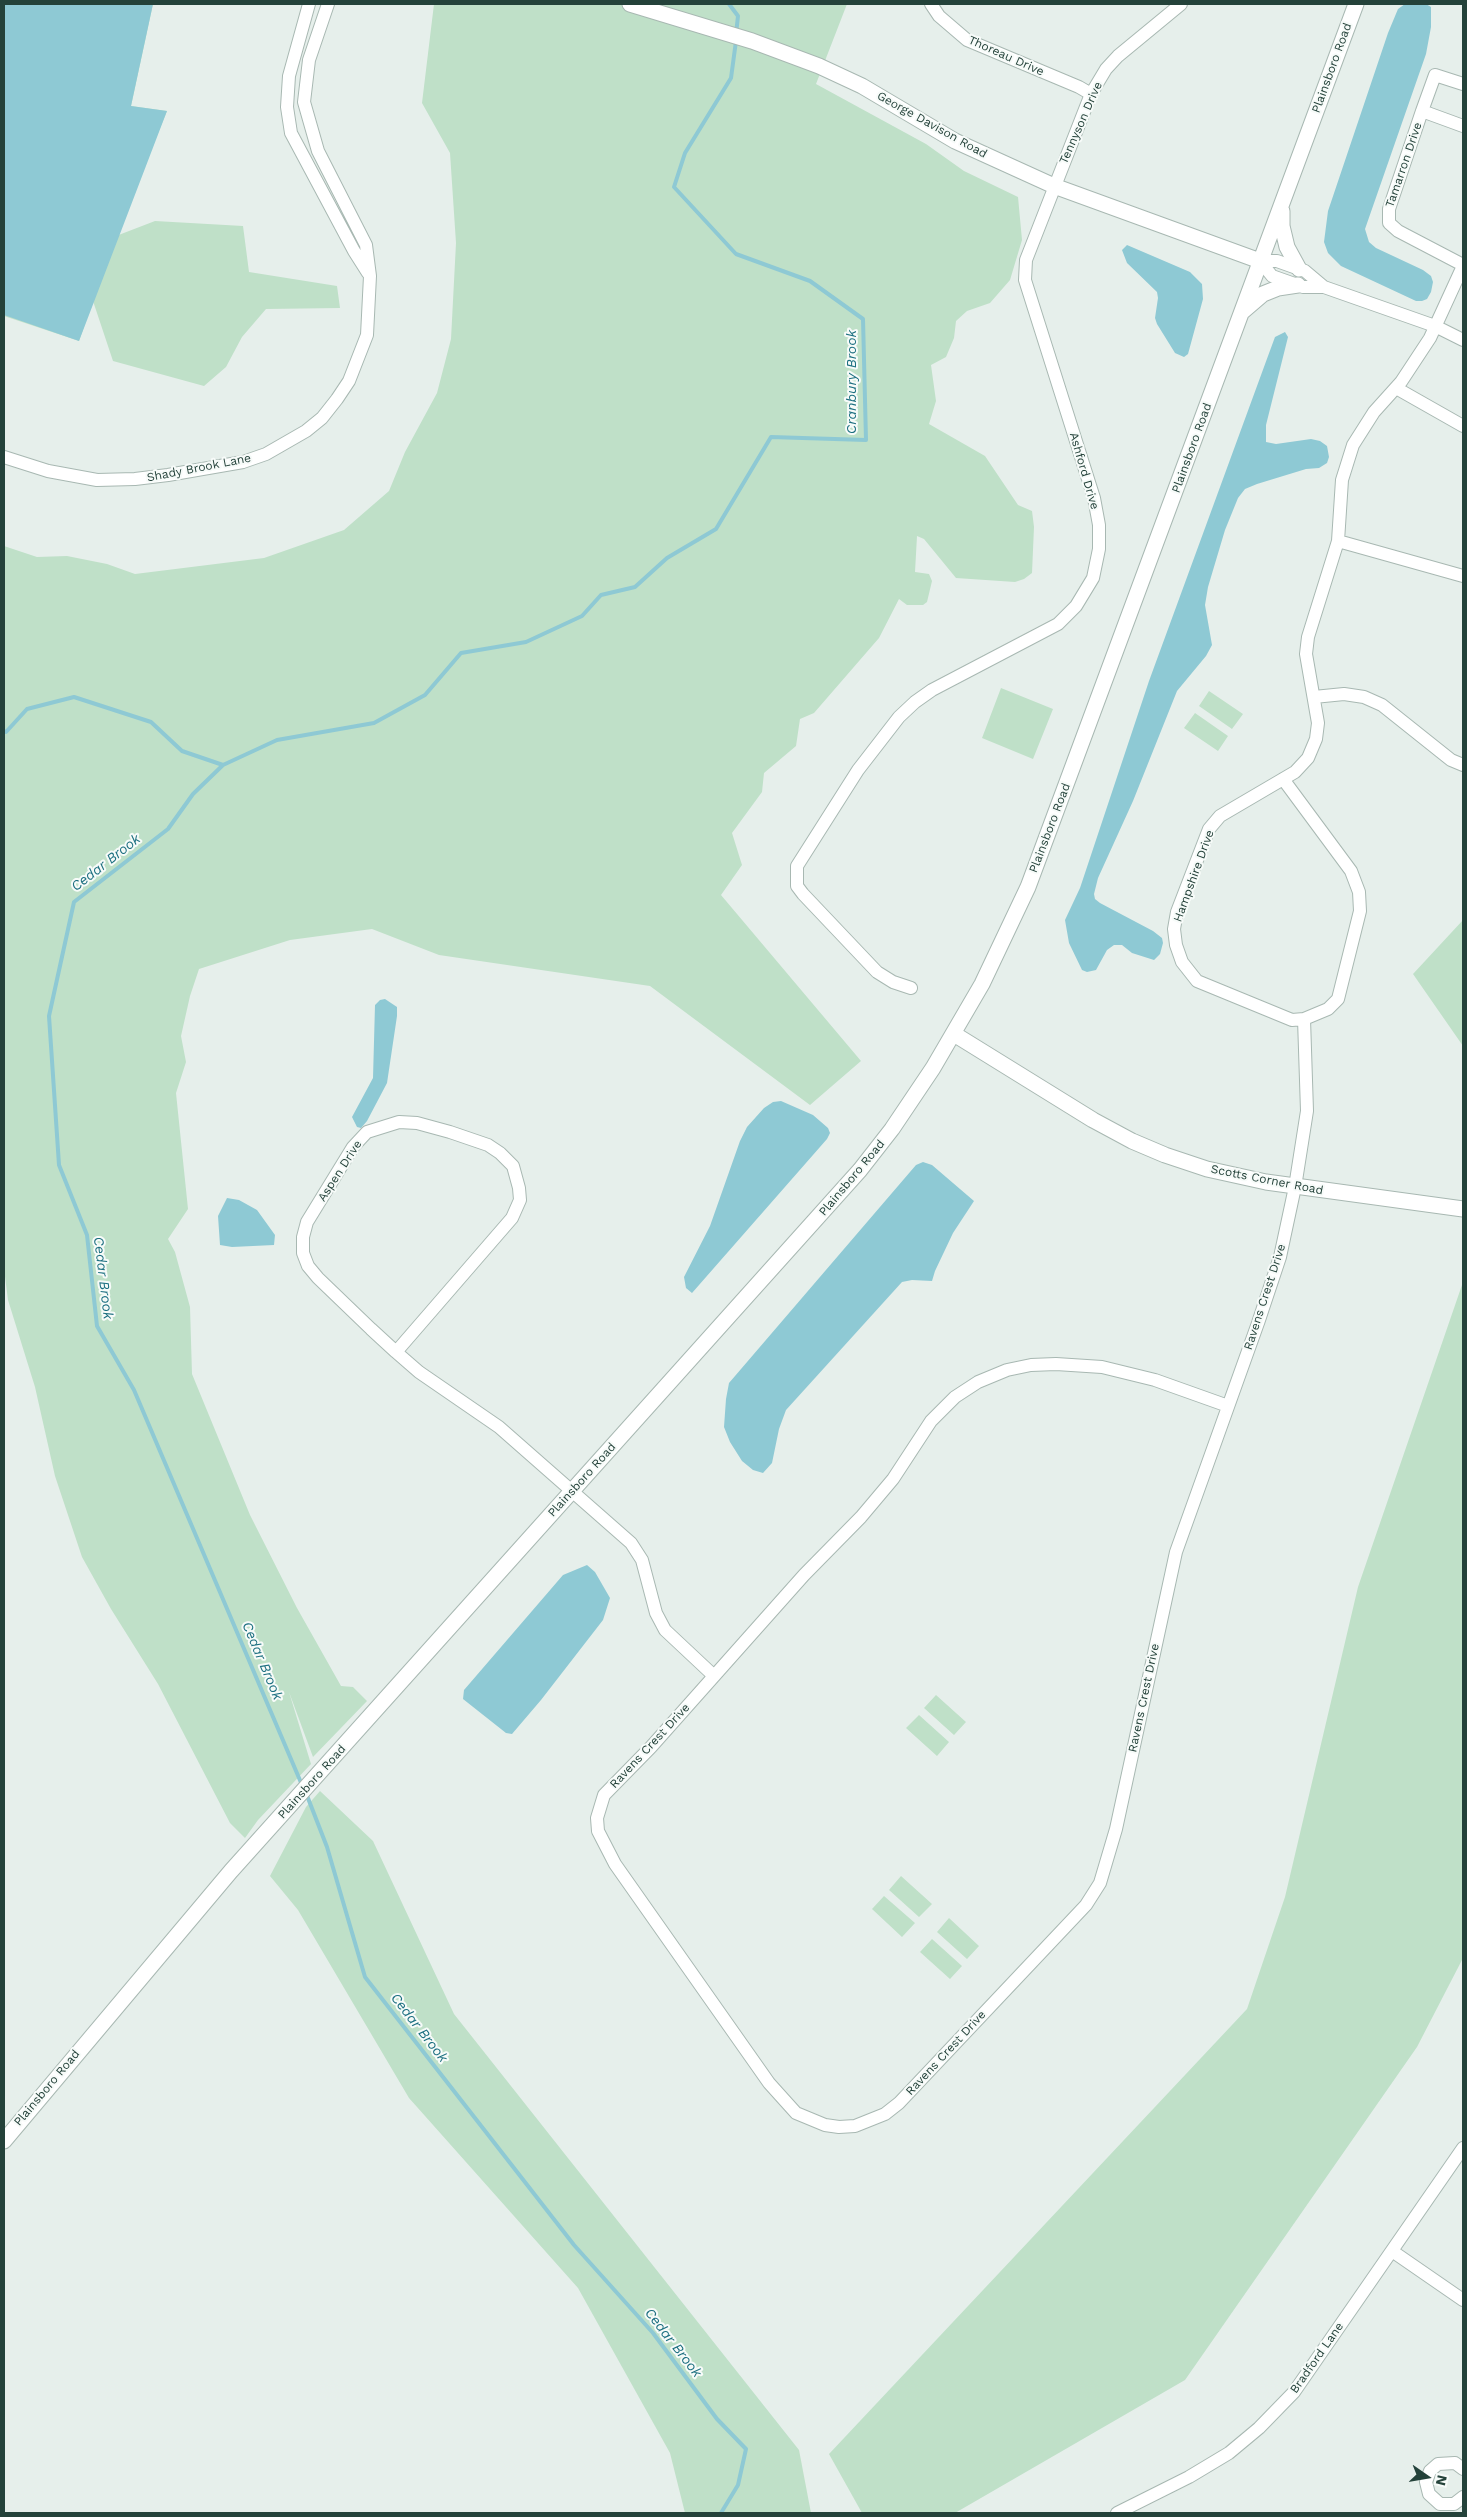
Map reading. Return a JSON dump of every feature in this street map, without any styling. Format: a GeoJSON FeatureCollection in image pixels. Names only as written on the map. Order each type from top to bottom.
{"type":"FeatureCollection","features":[{"type":"Feature","properties":{"kind":"street"},"geometry":{"type":"LineString","coordinates":[[309,4],[289,76],[287,107],[291,133],[312,175],[370,276]]}},
{"type":"Feature","properties":{"kind":"street","name":"Shady Brook Lane"},"geometry":{"type":"LineString","coordinates":[[4,457],[48,471],[97,480],[135,480],[243,462],[266,454],[306,431],[322,418],[349,381],[366,335],[370,276],[366,245],[344,200],[325,168],[315,144],[304,102],[309,60],[328,4]]}},
{"type":"Feature","properties":{"kind":"street","name":"George Davison Road"},"geometry":{"type":"LineString","coordinates":[[630,4],[752,41],[833,72],[955,141],[1054,186],[1260,261]]}},
{"type":"Feature","properties":{"kind":"street","name":"Thoreau Drive"},"geometry":{"type":"LineString","coordinates":[[931,4],[939,16],[967,40],[1079,87],[1091,94]]}},
{"type":"Feature","properties":{"kind":"street","name":"Tennyson Drive"},"geometry":{"type":"LineString","coordinates":[[1054,186],[1091,94],[1106,69],[1118,56],[1181,4]]}},
{"type":"Feature","properties":{"kind":"street","name":"Plainsboro Road"},"geometry":{"type":"LineString","coordinates":[[4,2141],[179,1931],[860,1170],[892,1129],[954,1034],[1008,932],[1034,871],[1356,4]]}},
{"type":"Feature","properties":{"kind":"street"},"geometry":{"type":"LineString","coordinates":[[302,32],[317,36]]}},
{"type":"Feature","properties":{"kind":"street","name":"Tamarron Drive"},"geometry":{"type":"LineString","coordinates":[[1435,326],[1463,266],[1398,231],[1389,223],[1389,209],[1435,75],[1463,84]]}},
{"type":"Feature","properties":{"kind":"street","name":"Tamarron Drive"},"geometry":{"type":"LineString","coordinates":[[1422,111],[1463,126]]}},
{"type":"Feature","properties":{"kind":"street"},"geometry":{"type":"LineString","coordinates":[[312,175],[325,168]]}},
{"type":"Feature","properties":{"kind":"street","name":"Ashford Drive"},"geometry":{"type":"LineString","coordinates":[[911,988],[893,982],[877,972],[797,886],[795,876],[800,858],[858,770],[899,717],[932,690],[1058,624],[1076,606],[1093,578],[1099,541],[1099,525],[1094,498],[1025,280],[1026,260],[1054,186]]}},
{"type":"Feature","properties":{"kind":"street"},"geometry":{"type":"LineString","coordinates":[[1282,204],[1282,226],[1287,247],[1299,269]]}},
{"type":"Feature","properties":{"kind":"street"},"geometry":{"type":"LineString","coordinates":[[1260,261],[1277,261],[1299,269],[1324,287],[1435,326],[1463,340]]}},
{"type":"Feature","properties":{"kind":"street"},"geometry":{"type":"LineString","coordinates":[[1260,261],[1272,276],[1298,286]]}},
{"type":"Feature","properties":{"kind":"street"},"geometry":{"type":"LineString","coordinates":[[1241,313],[1263,294],[1278,288],[1298,286],[1324,287]]}},
{"type":"Feature","properties":{"kind":"street","name":"Hampshire Drive"},"geometry":{"type":"LineString","coordinates":[[1304,1019],[1292,1020],[1197,981],[1182,962],[1176,945],[1174,929],[1178,912],[1209,829],[1220,816],[1234,805],[1295,772],[1308,758],[1316,739],[1318,723],[1306,654],[1308,637],[1338,541],[1342,480],[1353,445],[1374,412],[1396,388],[1435,326]]}},
{"type":"Feature","properties":{"kind":"street"},"geometry":{"type":"LineString","coordinates":[[1396,388],[1463,426]]}},
{"type":"Feature","properties":{"kind":"street"},"geometry":{"type":"LineString","coordinates":[[1338,541],[1463,576]]}},
{"type":"Feature","properties":{"kind":"street"},"geometry":{"type":"LineString","coordinates":[[1314,697],[1344,694],[1364,697],[1382,705],[1452,760],[1463,765]]}},
{"type":"Feature","properties":{"kind":"street"},"geometry":{"type":"LineString","coordinates":[[1283,779],[1351,871],[1359,892],[1360,911],[1338,999],[1328,1009],[1304,1019],[1307,1111],[1295,1187]]}},
{"type":"Feature","properties":{"kind":"street","name":"Scotts Corner Road"},"geometry":{"type":"LineString","coordinates":[[954,1034],[1093,1120],[1132,1141],[1207,1169],[1295,1187],[1463,1209]]}},
{"type":"Feature","properties":{"kind":"street","name":"Aspen Drive"},"geometry":{"type":"LineString","coordinates":[[396,1352],[507,1225],[520,1200],[513,1166],[500,1153],[488,1146],[450,1132],[418,1123],[399,1122],[367,1132],[353,1147],[307,1222],[303,1237],[303,1252],[308,1266],[396,1352],[442,1389],[499,1427],[573,1490]]}},
{"type":"Feature","properties":{"kind":"street","name":"Ravens Crest Drive"},"geometry":{"type":"LineString","coordinates":[[1228,1406],[1155,1380],[1102,1367],[1056,1364],[1031,1365],[1008,1370],[978,1382],[955,1397],[931,1421],[893,1479],[861,1517],[804,1575],[713,1675],[651,1747],[604,1795],[597,1818],[598,1831],[615,1864],[782,2100],[796,2113],[825,2125],[855,2126],[885,2114],[899,2103],[1086,1905],[1100,1883],[1112,1842],[1176,1552],[1228,1406],[1280,1257],[1295,1187]]}},
{"type":"Feature","properties":{"kind":"street"},"geometry":{"type":"LineString","coordinates":[[573,1490],[631,1543],[642,1560],[656,1613],[665,1630],[713,1675]]}},
{"type":"Feature","properties":{"kind":"street","name":"Bradford Lane"},"geometry":{"type":"LineString","coordinates":[[1117,2513],[1190,2477],[1229,2453],[1259,2428],[1294,2392],[1463,2148]]}},
{"type":"Feature","properties":{"kind":"street"},"geometry":{"type":"LineString","coordinates":[[1392,2251],[1463,2300]]}},
{"type":"Feature","properties":{"kind":"street"},"geometry":{"type":"LineString","coordinates":[[1463,2467],[1455,2463],[1438,2464],[1431,2470],[1426,2482],[1429,2494],[1440,2504],[1454,2504],[1463,2497]]}},
{"type":"Feature","properties":{"kind":"green space"},"geometry":{"type":"Polygon","coordinates":[[[4,4],[153,4],[131,106],[167,111],[116,236],[155,221],[243,226],[249,272],[337,286],[340,308],[266,309],[242,337],[226,367],[204,386],[113,361],[93,301],[79,341],[4,316],[4,4]]]}},
{"type":"Feature","properties":{"kind":"green space"},"geometry":{"type":"Polygon","coordinates":[[[434,4],[847,4],[816,84],[926,144],[964,171],[1018,197],[1022,240],[1010,280],[990,303],[967,311],[956,321],[954,338],[946,357],[931,365],[936,401],[929,424],[985,456],[1018,505],[1032,511],[1034,527],[1032,573],[1024,579],[1015,582],[956,578],[924,539],[917,536],[915,572],[929,574],[932,581],[927,602],[923,605],[907,605],[899,599],[879,638],[814,713],[800,719],[796,746],[764,773],[762,792],[732,833],[742,865],[721,895],[861,1061],[810,1105],[650,986],[439,955],[372,929],[290,940],[199,969],[190,996],[181,1036],[186,1062],[176,1093],[188,1209],[168,1239],[175,1252],[190,1307],[192,1374],[250,1515],[297,1608],[341,1686],[353,1687],[367,1701],[313,1757],[289,1692],[311,1764],[258,1820],[245,1838],[230,1823],[158,1684],[111,1609],[82,1557],[55,1476],[35,1387],[8,1300],[4,1269],[4,546],[37,557],[67,556],[107,564],[135,574],[264,558],[344,530],[389,491],[405,452],[437,393],[451,339],[456,243],[450,153],[422,103],[434,4]]]}},
{"type":"Feature","properties":{"kind":"green space"},"geometry":{"type":"Polygon","coordinates":[[[1001,688],[1053,709],[1033,759],[982,738],[1001,688]]]}},
{"type":"Feature","properties":{"kind":"green space"},"geometry":{"type":"Polygon","coordinates":[[[1209,691],[1243,714],[1232,729],[1199,706],[1209,691]]]}},
{"type":"Feature","properties":{"kind":"green space"},"geometry":{"type":"Polygon","coordinates":[[[1195,713],[1228,736],[1218,751],[1184,728],[1195,713]]]}},
{"type":"Feature","properties":{"kind":"green space"},"geometry":{"type":"Polygon","coordinates":[[[1463,920],[1463,1046],[1413,974],[1463,920]]]}},
{"type":"Feature","properties":{"kind":"green space"},"geometry":{"type":"Polygon","coordinates":[[[1463,1282],[1463,1958],[1417,2047],[1185,2380],[955,2513],[862,2513],[829,2454],[1247,2009],[1285,1897],[1358,1587],[1463,1282]]]}},
{"type":"Feature","properties":{"kind":"green space"},"geometry":{"type":"Polygon","coordinates":[[[936,1695],[966,1722],[954,1735],[924,1708],[936,1695]]]}},
{"type":"Feature","properties":{"kind":"green space"},"geometry":{"type":"Polygon","coordinates":[[[919,1715],[949,1742],[937,1756],[906,1728],[919,1715]]]}},
{"type":"Feature","properties":{"kind":"green space"},"geometry":{"type":"Polygon","coordinates":[[[320,1791],[373,1841],[454,2014],[799,2450],[811,2513],[685,2513],[670,2453],[578,2288],[409,2098],[298,1910],[270,1876],[306,1807],[320,1791]]]}},
{"type":"Feature","properties":{"kind":"green space"},"geometry":{"type":"Polygon","coordinates":[[[901,1876],[932,1904],[919,1917],[889,1890],[901,1876]]]}},
{"type":"Feature","properties":{"kind":"green space"},"geometry":{"type":"Polygon","coordinates":[[[884,1896],[915,1923],[902,1937],[872,1909],[884,1896]]]}},
{"type":"Feature","properties":{"kind":"green space"},"geometry":{"type":"Polygon","coordinates":[[[949,1918],[979,1946],[967,1959],[937,1932],[949,1918]]]}},
{"type":"Feature","properties":{"kind":"green space"},"geometry":{"type":"Polygon","coordinates":[[[932,1939],[962,1966],[950,1979],[920,1952],[932,1939]]]}},
{"type":"Feature","properties":{"kind":"water"},"geometry":{"type":"Polygon","coordinates":[[[4,4],[153,4],[131,106],[167,111],[79,341],[4,315],[4,4]]]}},
{"type":"Feature","properties":{"kind":"water"},"geometry":{"type":"Polygon","coordinates":[[[1405,4],[1426,4],[1431,7],[1431,27],[1426,54],[1365,229],[1369,242],[1376,248],[1423,270],[1431,276],[1433,282],[1431,292],[1427,299],[1422,301],[1416,301],[1341,266],[1328,253],[1324,242],[1328,211],[1388,33],[1398,9],[1405,4]]]}},
{"type":"Feature","properties":{"kind":"water"},"geometry":{"type":"Polygon","coordinates":[[[1127,245],[1190,272],[1202,284],[1203,299],[1188,354],[1184,357],[1175,353],[1157,324],[1155,318],[1157,292],[1127,263],[1122,250],[1127,245]]]}},
{"type":"Feature","properties":{"kind":"water"},"geometry":{"type":"Polygon","coordinates":[[[1285,332],[1288,337],[1266,425],[1266,442],[1276,444],[1311,439],[1320,441],[1327,446],[1329,457],[1327,463],[1319,468],[1306,469],[1257,484],[1245,489],[1238,498],[1225,530],[1208,587],[1205,605],[1212,645],[1206,656],[1177,691],[1133,801],[1098,878],[1094,894],[1095,899],[1100,903],[1153,931],[1162,938],[1163,943],[1160,954],[1154,960],[1132,953],[1122,945],[1114,945],[1107,950],[1096,970],[1087,972],[1082,970],[1069,943],[1065,920],[1080,888],[1149,681],[1275,337],[1285,332]]]}},
{"type":"Feature","properties":{"kind":"water"},"geometry":{"type":"Polygon","coordinates":[[[385,999],[397,1007],[387,1083],[367,1121],[361,1128],[357,1127],[352,1117],[373,1078],[375,1005],[380,1000],[385,999]]]}},
{"type":"Feature","properties":{"kind":"water"},"geometry":{"type":"Polygon","coordinates":[[[781,1101],[813,1115],[828,1128],[830,1133],[827,1139],[692,1293],[686,1288],[684,1277],[710,1226],[740,1141],[747,1127],[764,1108],[773,1102],[781,1101]]]}},
{"type":"Feature","properties":{"kind":"water"},"geometry":{"type":"Polygon","coordinates":[[[923,1162],[932,1165],[974,1201],[953,1233],[932,1281],[912,1280],[902,1282],[786,1410],[779,1429],[772,1463],[763,1473],[753,1470],[742,1461],[730,1442],[724,1427],[729,1383],[916,1165],[923,1162]]]}},
{"type":"Feature","properties":{"kind":"water"},"geometry":{"type":"Polygon","coordinates":[[[227,1198],[239,1200],[257,1210],[275,1235],[274,1245],[232,1247],[220,1245],[218,1216],[227,1198]]]}},
{"type":"Feature","properties":{"kind":"water"},"geometry":{"type":"Polygon","coordinates":[[[587,1565],[595,1572],[610,1598],[603,1620],[512,1734],[506,1733],[463,1699],[464,1690],[563,1575],[587,1565]]]}},
{"type":"Feature","properties":{"kind":"waterway","name":"Cranbury Brook"},"geometry":{"type":"LineString","coordinates":[[729,4],[738,16],[736,34]]}},
{"type":"Feature","properties":{"kind":"waterway","name":"Cranbury Brook"},"geometry":{"type":"LineString","coordinates":[[4,731],[6,732],[27,709],[74,697],[151,722],[182,751],[223,765],[277,740],[374,723],[425,695],[461,653],[526,642],[582,616],[601,595],[635,587],[667,558],[716,529],[771,437],[866,440],[863,319],[810,281],[736,254],[674,187],[685,153],[731,78],[736,41]]}},
{"type":"Feature","properties":{"kind":"waterway","name":"Cedar Brook"},"geometry":{"type":"LineString","coordinates":[[223,765],[193,794],[168,829],[74,902],[49,1016],[59,1165],[87,1235],[97,1326],[134,1390],[302,1785]]}},
{"type":"Feature","properties":{"kind":"waterway","name":"Cedar Brook"},"geometry":{"type":"LineString","coordinates":[[306,1793],[327,1847],[365,1977],[574,2245],[653,2333],[717,2419],[746,2449],[738,2485],[721,2513]]}}]}
